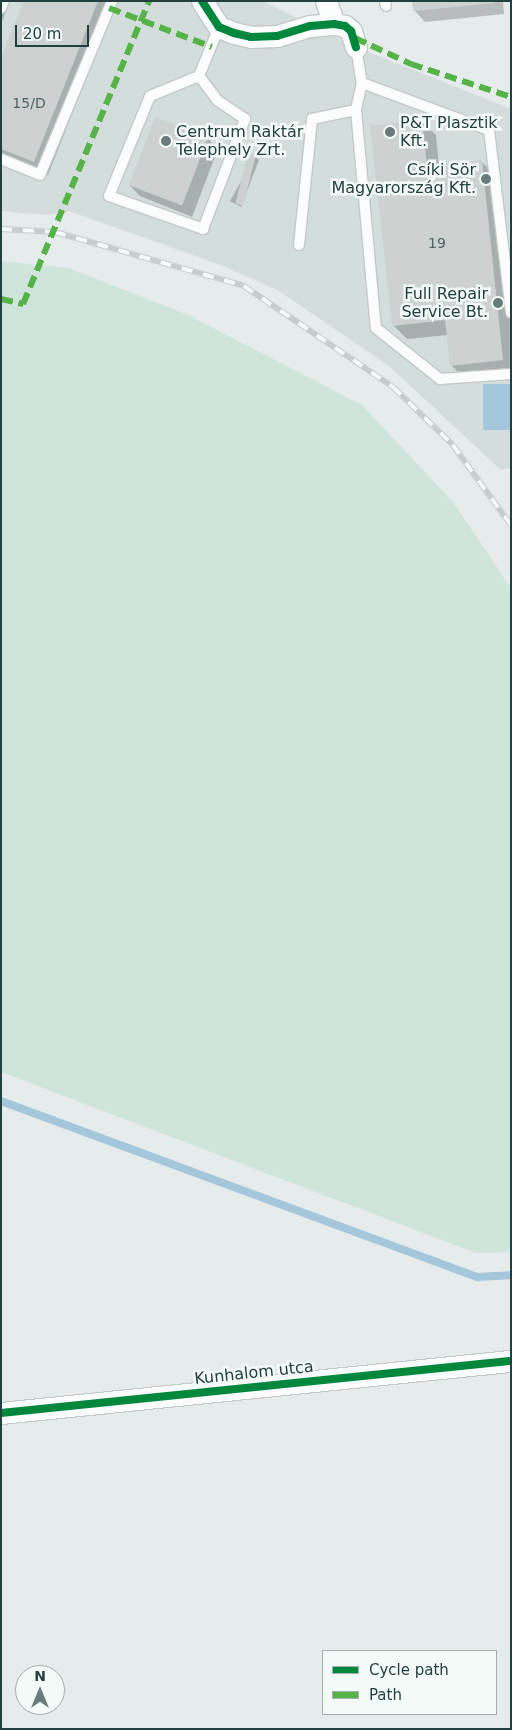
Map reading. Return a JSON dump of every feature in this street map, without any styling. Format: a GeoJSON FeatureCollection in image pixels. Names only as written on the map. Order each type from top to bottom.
{"type":"FeatureCollection","features":[{"type":"Feature","properties":{"kind":"street"},"geometry":{"type":"LineString","coordinates":[[202,1],[219,27],[251,37],[277,36],[310,26],[334,24],[345,26],[351,31],[356,47]]}},
{"type":"Feature","properties":{"kind":"street"},"geometry":{"type":"LineString","coordinates":[[326,1],[334,24]]}},
{"type":"Feature","properties":{"kind":"street","name":"Kunhalom utca"},"geometry":{"type":"LineString","coordinates":[[1,1413],[509,1361]]}},
{"type":"Feature","properties":{"kind":"lane"},"geometry":{"type":"LineString","coordinates":[[1,8],[4,1]]}},
{"type":"Feature","properties":{"kind":"lane"},"geometry":{"type":"LineString","coordinates":[[1,158],[40,175],[112,1]]}},
{"type":"Feature","properties":{"kind":"lane"},"geometry":{"type":"LineString","coordinates":[[199,76],[218,101],[245,119],[202,230],[109,196],[150,96],[199,76],[219,27]]}},
{"type":"Feature","properties":{"kind":"lane"},"geometry":{"type":"LineString","coordinates":[[356,47],[362,82],[356,110],[376,328],[440,379],[511,374]]}},
{"type":"Feature","properties":{"kind":"lane"},"geometry":{"type":"LineString","coordinates":[[362,82],[490,130],[511,313]]}},
{"type":"Feature","properties":{"kind":"lane"},"geometry":{"type":"LineString","coordinates":[[299,246],[312,118],[356,110]]}},
{"type":"Feature","properties":{"kind":"shaded area"},"geometry":{"type":"Polygon","coordinates":[[[1,1],[263,1],[356,47],[511,109],[511,468],[501,470],[389,366],[279,291],[221,265],[69,211],[45,215],[1,211],[1,1]]]}},
{"type":"Feature","properties":{"kind":"green space"},"geometry":{"type":"Polygon","coordinates":[[[1,261],[68,268],[186,314],[362,405],[453,502],[511,588],[511,1252],[476,1253],[1,1072],[1,261]]]}},
{"type":"Feature","properties":{"kind":"water"},"geometry":{"type":"Polygon","coordinates":[[[483,384],[511,384],[511,430],[483,430],[483,384]]]}},
{"type":"Feature","properties":{"kind":"building"},"geometry":{"type":"Polygon","coordinates":[[[24,1],[98,1],[34,162],[1,149],[1,57],[24,1]]]}},
{"type":"Feature","properties":{"kind":"building"},"geometry":{"type":"Polygon","coordinates":[[[412,1],[495,1],[495,3],[413,11],[412,1]]]}},
{"type":"Feature","properties":{"kind":"building"},"geometry":{"type":"Polygon","coordinates":[[[155,117],[208,137],[182,206],[129,185],[155,117]]]}},
{"type":"Feature","properties":{"kind":"building"},"geometry":{"type":"Polygon","coordinates":[[[422,120],[427,166],[482,160],[503,360],[450,366],[445,320],[392,326],[370,126],[422,120]]]}},
{"type":"Feature","properties":{"kind":"building"},"geometry":{"type":"Polygon","coordinates":[[[248,153],[256,155],[243,205],[235,203],[248,153]]]}},
{"type":"Feature","properties":{"kind":"waterway"},"geometry":{"type":"LineString","coordinates":[[1,1101],[477,1277],[511,1275]]}},
{"type":"Feature","properties":{"kind":"railway"},"geometry":{"type":"LineString","coordinates":[[1,229],[55,232],[244,286],[393,387],[453,445],[511,525]]}},
{"type":"Feature","properties":{"kind":"marked path"},"geometry":{"type":"LineString","coordinates":[[1,299],[23,304],[149,1]]}},
{"type":"Feature","properties":{"kind":"marked path"},"geometry":{"type":"LineString","coordinates":[[109,8],[212,47]]}},
{"type":"Feature","properties":{"kind":"marked path"},"geometry":{"type":"LineString","coordinates":[[355,38],[411,64],[511,97]]}},
{"type":"Feature","properties":{"kind":"cycle path"},"geometry":{"type":"LineString","coordinates":[[202,1],[219,27],[234,33],[251,37],[277,36],[310,26],[334,24],[345,26],[351,31],[356,47]]}},
{"type":"Feature","properties":{"kind":"cycle path"},"geometry":{"type":"LineString","coordinates":[[1,1413],[509,1361]]}},
{"type":"Feature","properties":{"kind":"place","name":"P&T Plasztik Kft."},"geometry":{"type":"Point","coordinates":[390,132]}},
{"type":"Feature","properties":{"kind":"place","name":"Centrum Raktár Telephely Zrt."},"geometry":{"type":"Point","coordinates":[166,141]}},
{"type":"Feature","properties":{"kind":"place","name":"Csíki Sör Magyarország Kft."},"geometry":{"type":"Point","coordinates":[486,179]}},
{"type":"Feature","properties":{"kind":"place","name":"Full Repair Service Bt."},"geometry":{"type":"Point","coordinates":[498,303]}}]}
